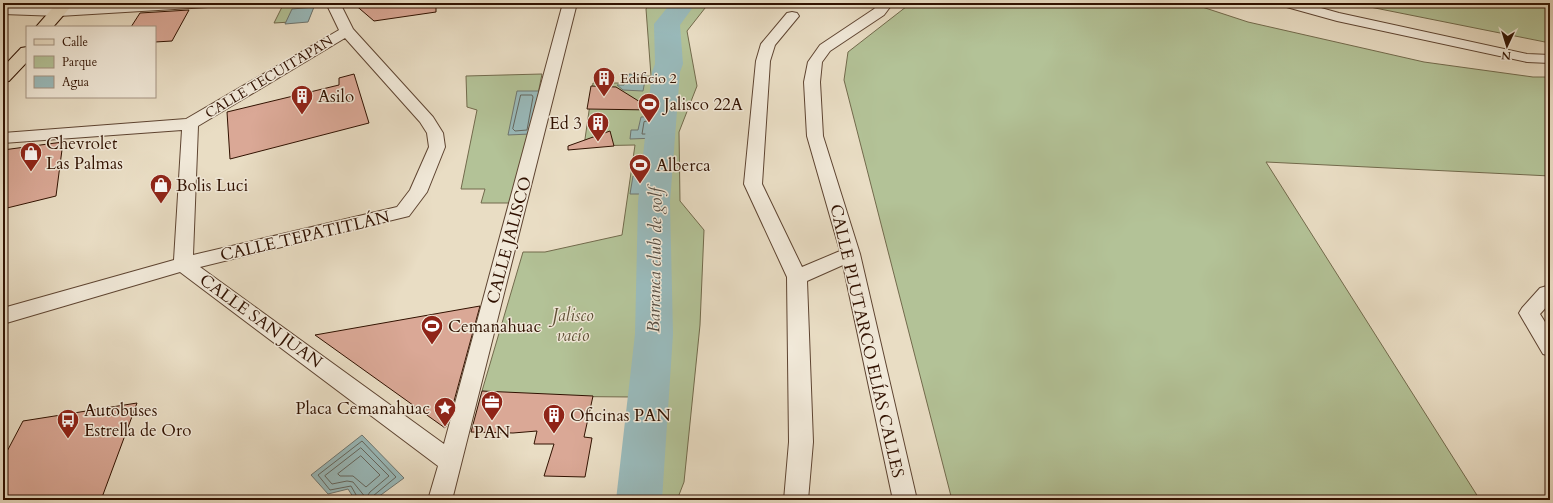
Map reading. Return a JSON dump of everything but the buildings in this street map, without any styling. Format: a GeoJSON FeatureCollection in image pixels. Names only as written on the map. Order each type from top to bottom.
{"type":"FeatureCollection","features":[{"type":"Feature","properties":{"kind":"main road"},"geometry":{"type":"LineString","coordinates":[[45,26],[62,7]]}},
{"type":"Feature","properties":{"kind":"main road"},"geometry":{"type":"LineString","coordinates":[[3,54],[26,42]]}},
{"type":"Feature","properties":{"kind":"main road"},"geometry":{"type":"LineString","coordinates":[[3,64],[26,42]]}},
{"type":"Feature","properties":{"kind":"main road"},"geometry":{"type":"LineString","coordinates":[[3,77],[26,53]]}},
{"type":"Feature","properties":{"kind":"street"},"geometry":{"type":"LineString","coordinates":[[3,10],[208,3]]}},
{"type":"Feature","properties":{"kind":"street"},"geometry":{"type":"LineString","coordinates":[[333,3],[347,31]]}},
{"type":"Feature","properties":{"kind":"street","name":"CALLE JALISCO"},"geometry":{"type":"LineString","coordinates":[[440,500],[570,3]]}},
{"type":"Feature","properties":{"kind":"street","name":"CALLE PLUTARCO ELÍAS CALLES"},"geometry":{"type":"LineString","coordinates":[[886,3],[879,12],[826,48],[815,62],[812,82],[815,136],[850,254],[905,500]]}},
{"type":"Feature","properties":{"kind":"street"},"geometry":{"type":"LineString","coordinates":[[1288,3],[1344,19],[1527,58],[1550,59]]}},
{"type":"Feature","properties":{"kind":"street"},"geometry":{"type":"LineString","coordinates":[[792,16],[768,44],[763,61],[753,184],[797,277],[801,442],[796,500]]}},
{"type":"Feature","properties":{"kind":"street","name":"CALLE TECUITAPAN"},"geometry":{"type":"LineString","coordinates":[[190,124],[347,31]]}},
{"type":"Feature","properties":{"kind":"street","name":"CALLE TEPATITLÁN"},"geometry":{"type":"LineString","coordinates":[[3,316],[183,264],[403,212],[418,192],[437,147],[435,133],[427,120],[347,31]]}},
{"type":"Feature","properties":{"kind":"street"},"geometry":{"type":"LineString","coordinates":[[3,138],[190,124]]}},
{"type":"Feature","properties":{"kind":"street","name":"CALLE SAN JUAN"},"geometry":{"type":"LineString","coordinates":[[190,124],[183,264],[451,462]]}},
{"type":"Feature","properties":{"kind":"street"},"geometry":{"type":"LineString","coordinates":[[797,277],[850,254]]}},
{"type":"Feature","properties":{"kind":"street"},"geometry":{"type":"LineString","coordinates":[[1550,292],[1547,293],[1529,313],[1550,348]]}},
{"type":"Feature","properties":{"kind":"green space"},"geometry":{"type":"Polygon","coordinates":[[[284,3],[315,3],[308,21],[274,23],[284,3]]]}},
{"type":"Feature","properties":{"kind":"green space","name":"Jalisco vacío"},"geometry":{"type":"Polygon","coordinates":[[[649,3],[709,3],[687,31],[697,86],[679,132],[680,201],[704,230],[700,325],[684,482],[677,500],[618,500],[644,406],[633,397],[509,396],[482,391],[523,252],[545,252],[622,235],[635,145],[584,146],[593,83],[619,83],[627,77],[651,76],[646,9],[649,3]]]}},
{"type":"Feature","properties":{"kind":"green space"},"geometry":{"type":"Polygon","coordinates":[[[911,3],[1190,3],[1248,22],[1424,62],[1533,77],[1550,77],[1550,176],[1266,162],[1480,500],[952,500],[844,80],[848,52],[911,3]]]}},
{"type":"Feature","properties":{"kind":"green space"},"geometry":{"type":"Polygon","coordinates":[[[1350,3],[1550,3],[1550,42],[1545,42],[1350,3]]]}},
{"type":"Feature","properties":{"kind":"green space"},"geometry":{"type":"Polygon","coordinates":[[[542,74],[516,203],[481,203],[485,189],[461,189],[477,110],[467,107],[466,76],[542,74]]]}},
{"type":"Feature","properties":{"kind":"water"},"geometry":{"type":"Polygon","coordinates":[[[314,7],[308,22],[285,24],[292,9],[314,7]]]}},
{"type":"Feature","properties":{"kind":"water"},"geometry":{"type":"Polygon","coordinates":[[[629,74],[646,75],[643,91],[623,90],[617,85],[624,85],[629,74]]]}},
{"type":"Feature","properties":{"kind":"water"},"geometry":{"type":"Polygon","coordinates":[[[517,91],[539,91],[530,134],[508,135],[517,91]]]}},
{"type":"Feature","properties":{"kind":"water","name":"Jalisco 22A"},"geometry":{"type":"Polygon","coordinates":[[[661,116],[657,138],[630,139],[631,130],[638,130],[641,117],[661,116]]]}},
{"type":"Feature","properties":{"kind":"water","name":"Alberca"},"geometry":{"type":"Polygon","coordinates":[[[633,176],[649,176],[647,194],[630,194],[633,176]]]}},
{"type":"Feature","properties":{"kind":"water"},"geometry":{"type":"Polygon","coordinates":[[[362,435],[404,478],[374,500],[355,500],[348,489],[328,494],[311,475],[362,435]]]}},
{"type":"Feature","properties":{"kind":"waterway","name":"Barranca club de golf"},"geometry":{"type":"LineString","coordinates":[[639,500],[654,334],[654,202],[666,72],[669,64],[667,24],[684,3]]}},
{"type":"Feature","properties":{"kind":"place","name":"Edificio 2"},"geometry":{"type":"Point","coordinates":[604,98]}},
{"type":"Feature","properties":{"kind":"place","name":"Asilo"},"geometry":{"type":"Point","coordinates":[302,116]}},
{"type":"Feature","properties":{"kind":"place","name":"Jalisco 22A"},"geometry":{"type":"Point","coordinates":[649,124]}},
{"type":"Feature","properties":{"kind":"place","name":"Ed 3"},"geometry":{"type":"Point","coordinates":[598,142]}},
{"type":"Feature","properties":{"kind":"place","name":"Chevrolet Las Palmas"},"geometry":{"type":"Point","coordinates":[31,172]}},
{"type":"Feature","properties":{"kind":"place","name":"Alberca"},"geometry":{"type":"Point","coordinates":[640,184]}},
{"type":"Feature","properties":{"kind":"place","name":"Bolis Luci"},"geometry":{"type":"Point","coordinates":[161,204]}},
{"type":"Feature","properties":{"kind":"place","name":"Cemanahuac"},"geometry":{"type":"Point","coordinates":[432,346]}},
{"type":"Feature","properties":{"kind":"place","name":"PAN"},"geometry":{"type":"Point","coordinates":[492,422]}},
{"type":"Feature","properties":{"kind":"place","name":"Placa Cemanahuac"},"geometry":{"type":"Point","coordinates":[445,428]}},
{"type":"Feature","properties":{"kind":"place","name":"Oficinas PAN"},"geometry":{"type":"Point","coordinates":[554,434]}},
{"type":"Feature","properties":{"kind":"place","name":"Autobuses Estrella de Oro"},"geometry":{"type":"Point","coordinates":[68,440]}}]}
